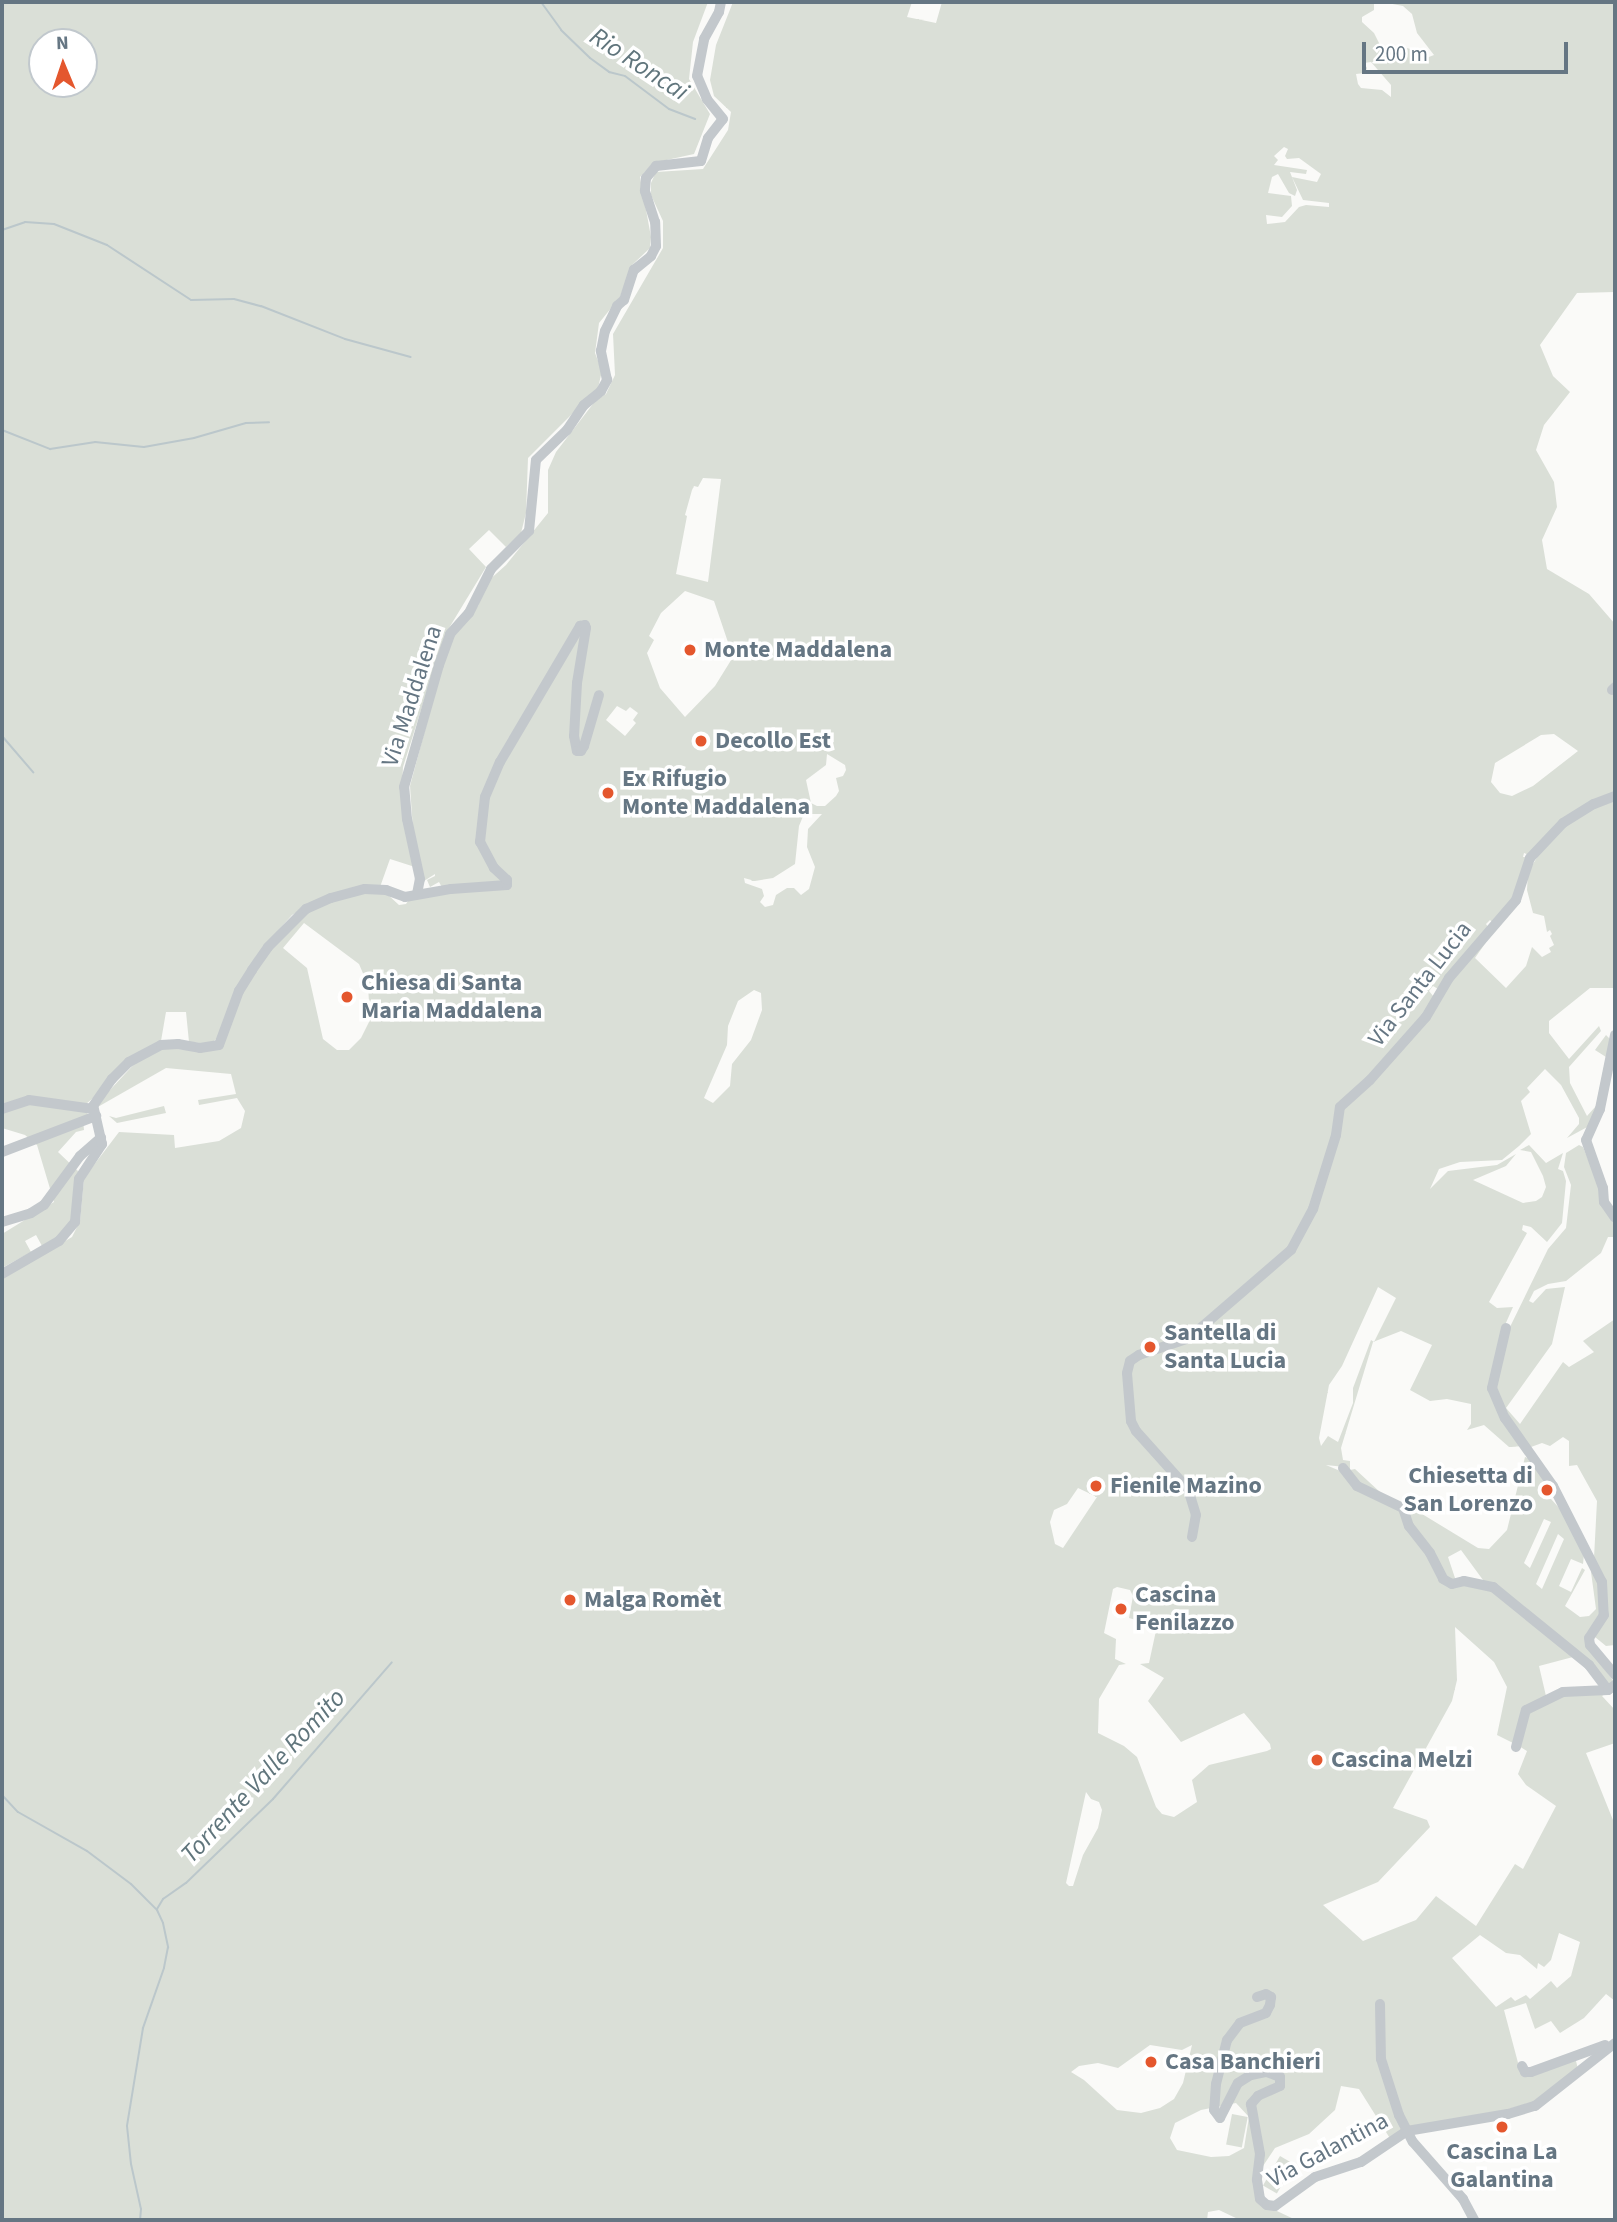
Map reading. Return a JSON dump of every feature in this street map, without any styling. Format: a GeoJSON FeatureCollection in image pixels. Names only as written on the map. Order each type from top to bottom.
{"type":"FeatureCollection","features":[{"type":"Feature","properties":{"kind":"street","name":"Via Maddalena"},"geometry":{"type":"LineString","coordinates":[[417,894],[420,879],[405,809],[404,788],[439,665],[450,634],[469,613],[491,569],[529,531],[536,460],[567,430],[584,405],[601,391],[607,380],[601,351],[605,331],[617,306],[624,300],[634,270],[651,256],[656,246],[654,222],[645,191],[646,178],[656,166],[701,161],[708,138],[723,119],[707,99],[697,76],[704,39],[719,12],[721,2]]}},
{"type":"Feature","properties":{"kind":"street"},"geometry":{"type":"LineString","coordinates":[[2,1274],[59,1241],[75,1222],[79,1179],[101,1148],[94,1113],[95,1101],[129,1062],[156,1047],[178,1044],[211,1048],[219,1045],[239,990],[268,947],[306,909],[331,898],[365,889],[386,890],[405,897],[508,884],[494,868],[480,842],[485,796],[500,762],[580,626],[584,625],[586,628],[577,683],[574,742],[577,751],[581,751],[584,746],[599,695]]}},
{"type":"Feature","properties":{"kind":"street","name":"Via Santa Lucia"},"geometry":{"type":"LineString","coordinates":[[1192,1537],[1196,1515],[1188,1489],[1136,1431],[1131,1421],[1127,1373],[1130,1362],[1139,1355],[1189,1338],[1291,1250],[1313,1209],[1336,1135],[1340,1107],[1370,1080],[1426,1017],[1449,978],[1516,900],[1530,858],[1574,816],[1615,796]]}},
{"type":"Feature","properties":{"kind":"street"},"geometry":{"type":"LineString","coordinates":[[1615,1035],[1600,1109],[1586,1140],[1603,1188],[1604,1202],[1615,1218]]}},
{"type":"Feature","properties":{"kind":"street"},"geometry":{"type":"LineString","coordinates":[[2,1109],[29,1100],[94,1113]]}},
{"type":"Feature","properties":{"kind":"street"},"geometry":{"type":"LineString","coordinates":[[2,1152],[94,1113]]}},
{"type":"Feature","properties":{"kind":"street"},"geometry":{"type":"LineString","coordinates":[[2,1222],[31,1213],[44,1205],[80,1156],[101,1138]]}},
{"type":"Feature","properties":{"kind":"street"},"geometry":{"type":"LineString","coordinates":[[1506,1328],[1492,1388],[1505,1418],[1553,1486],[1602,1582],[1604,1615],[1589,1638],[1590,1645],[1615,1675]]}},
{"type":"Feature","properties":{"kind":"street"},"geometry":{"type":"LineString","coordinates":[[1343,1468],[1357,1486],[1403,1508],[1409,1526],[1430,1553],[1443,1579],[1452,1584],[1464,1581],[1493,1587],[1589,1665],[1612,1688]]}},
{"type":"Feature","properties":{"kind":"street"},"geometry":{"type":"LineString","coordinates":[[1516,1747],[1526,1710],[1575,1689],[1612,1688]]}},
{"type":"Feature","properties":{"kind":"street","name":"Via Galantina"},"geometry":{"type":"LineString","coordinates":[[1257,1997],[1266,1994],[1270,1997],[1270,2005],[1266,2013],[1240,2023],[1227,2040],[1216,2084],[1214,2110],[1220,2118],[1238,2083],[1251,2075],[1266,2072],[1280,2077],[1280,2086],[1258,2096],[1251,2104],[1260,2154],[1257,2180],[1260,2199],[1267,2205],[1275,2206],[1315,2177],[1362,2162],[1407,2131],[1508,2114],[1535,2105],[1614,2043]]}},
{"type":"Feature","properties":{"kind":"street"},"geometry":{"type":"LineString","coordinates":[[1380,2004],[1381,2059],[1387,2087],[1413,2142],[1463,2199],[1474,2220]]}},
{"type":"Feature","properties":{"kind":"street","name":"Via Galantina"},"geometry":{"type":"LineString","coordinates":[[1522,2066],[1525,2072],[1531,2072],[1614,2043]]}},
{"type":"Feature","properties":{"kind":"shaded area"},"geometry":{"type":"Polygon","coordinates":[[[2,2],[708,2],[693,42],[689,79],[710,114],[694,154],[653,163],[640,177],[651,237],[650,248],[631,266],[620,297],[599,323],[595,353],[602,371],[598,388],[528,458],[526,513],[521,533],[506,547],[489,530],[469,549],[486,567],[449,628],[403,767],[402,788],[415,867],[390,859],[380,887],[325,897],[292,915],[266,944],[219,1037],[210,1044],[189,1042],[186,1012],[166,1012],[161,1041],[86,1104],[88,1117],[83,1119],[84,1130],[76,1132],[58,1152],[78,1171],[71,1221],[60,1235],[42,1246],[36,1235],[25,1241],[31,1252],[2,1268],[2,1234],[54,1202],[37,1145],[25,1135],[2,1128],[2,2]]]}},
{"type":"Feature","properties":{"kind":"shaded area"},"geometry":{"type":"Polygon","coordinates":[[[733,2],[912,2],[907,17],[936,23],[942,2],[1374,2],[1374,10],[1362,17],[1362,22],[1374,33],[1382,49],[1401,53],[1406,48],[1417,50],[1416,62],[1434,55],[1417,33],[1412,14],[1403,6],[1382,2],[1615,2],[1615,292],[1577,293],[1540,345],[1553,376],[1570,392],[1544,425],[1536,450],[1554,482],[1557,507],[1542,540],[1547,569],[1589,594],[1615,624],[1615,793],[1562,821],[1529,855],[1524,853],[1523,857],[1527,857],[1522,875],[1509,904],[1492,922],[1490,920],[1486,924],[1488,927],[1438,989],[1433,986],[1429,991],[1438,1002],[1462,967],[1503,918],[1475,958],[1506,988],[1526,966],[1532,947],[1542,957],[1551,952],[1549,948],[1554,945],[1550,936],[1552,934],[1550,930],[1547,932],[1544,916],[1533,913],[1527,890],[1528,872],[1546,843],[1561,829],[1586,812],[1615,799],[1615,1000],[1613,988],[1590,988],[1549,1021],[1549,1033],[1569,1059],[1599,1026],[1601,1031],[1569,1067],[1570,1083],[1587,1116],[1596,1106],[1606,1057],[1595,1050],[1606,1035],[1611,1040],[1599,1109],[1591,1125],[1567,1138],[1579,1124],[1579,1118],[1561,1085],[1545,1069],[1527,1088],[1530,1092],[1521,1101],[1531,1134],[1502,1160],[1460,1162],[1439,1169],[1430,1189],[1448,1171],[1497,1165],[1516,1154],[1506,1166],[1473,1180],[1523,1203],[1536,1201],[1542,1197],[1546,1187],[1543,1176],[1531,1152],[1520,1150],[1529,1145],[1546,1163],[1563,1153],[1558,1169],[1563,1171],[1566,1181],[1562,1223],[1547,1242],[1531,1227],[1523,1225],[1522,1230],[1527,1233],[1489,1302],[1497,1308],[1513,1307],[1505,1325],[1489,1386],[1505,1423],[1524,1446],[1509,1447],[1484,1425],[1467,1430],[1471,1424],[1471,1404],[1447,1399],[1430,1401],[1410,1390],[1432,1345],[1401,1331],[1374,1342],[1373,1342],[1341,1448],[1343,1460],[1350,1461],[1350,1470],[1355,1469],[1381,1493],[1360,1485],[1345,1467],[1326,1465],[1345,1473],[1356,1488],[1394,1504],[1404,1503],[1478,1548],[1489,1549],[1507,1530],[1525,1457],[1535,1461],[1548,1484],[1541,1488],[1561,1510],[1584,1554],[1583,1564],[1571,1559],[1559,1586],[1571,1592],[1582,1568],[1585,1570],[1565,1606],[1580,1617],[1589,1616],[1596,1609],[1591,1572],[1595,1571],[1601,1585],[1605,1584],[1594,1558],[1597,1501],[1577,1465],[1569,1466],[1569,1441],[1563,1437],[1550,1446],[1542,1443],[1531,1447],[1516,1430],[1495,1387],[1509,1329],[1548,1249],[1566,1228],[1571,1185],[1564,1167],[1566,1153],[1579,1145],[1583,1147],[1599,1186],[1601,1200],[1615,1226],[1615,1237],[1608,1237],[1601,1253],[1566,1281],[1548,1284],[1534,1291],[1529,1301],[1533,1303],[1546,1289],[1565,1287],[1552,1344],[1506,1408],[1520,1424],[1563,1362],[1569,1367],[1594,1352],[1583,1341],[1615,1319],[1615,1645],[1606,1646],[1595,1637],[1597,1628],[1586,1636],[1586,1644],[1615,1683],[1608,1688],[1573,1657],[1539,1666],[1546,1696],[1523,1708],[1513,1743],[1497,1735],[1507,1687],[1494,1662],[1455,1627],[1457,1680],[1452,1701],[1393,1808],[1427,1820],[1430,1827],[1378,1882],[1323,1905],[1363,1941],[1416,1920],[1436,1896],[1476,1926],[1515,1864],[1523,1869],[1556,1806],[1526,1785],[1518,1774],[1527,1751],[1519,1746],[1529,1712],[1537,1706],[1575,1692],[1608,1692],[1602,1696],[1615,1710],[1615,1743],[1586,1753],[1615,1825],[1615,2001],[1606,1994],[1584,2018],[1560,2033],[1551,2021],[1535,2029],[1526,2003],[1504,2010],[1521,2074],[1528,2076],[1575,2057],[1578,2069],[1533,2102],[1505,2110],[1410,2127],[1391,2140],[1359,2089],[1341,2086],[1335,2110],[1309,2134],[1275,2148],[1261,2169],[1256,2196],[1260,2203],[1296,2220],[1240,2220],[1219,2210],[1208,2212],[1207,2220],[2,2220],[2,1278],[72,1237],[80,1221],[84,1178],[119,1132],[174,1135],[175,1148],[219,1141],[241,1128],[245,1111],[237,1098],[199,1105],[198,1100],[236,1094],[231,1074],[166,1068],[96,1108],[96,1105],[137,1061],[160,1048],[211,1051],[220,1048],[242,991],[263,956],[308,910],[332,899],[366,891],[386,893],[399,905],[406,904],[410,898],[444,891],[439,882],[430,887],[427,880],[435,874],[424,881],[413,830],[410,786],[444,659],[452,639],[478,606],[487,582],[506,565],[548,513],[548,470],[556,452],[596,400],[606,394],[615,375],[613,334],[663,248],[663,221],[651,195],[651,183],[656,172],[703,169],[728,130],[731,112],[714,96],[710,80],[716,45],[733,2]],[[1371,62],[1364,63],[1367,68],[1365,73],[1356,74],[1361,88],[1382,90],[1391,97],[1391,85],[1371,62]],[[1284,147],[1274,156],[1278,160],[1274,165],[1307,170],[1306,174],[1290,172],[1297,190],[1295,196],[1289,193],[1278,174],[1272,177],[1268,193],[1291,196],[1292,206],[1282,217],[1266,215],[1267,224],[1285,222],[1299,207],[1306,205],[1329,207],[1329,203],[1303,200],[1292,177],[1317,182],[1321,174],[1299,158],[1287,159],[1285,156],[1288,149],[1284,147]],[[703,478],[698,487],[694,486],[685,515],[687,516],[676,574],[708,582],[721,479],[703,478]],[[685,591],[661,613],[649,636],[654,640],[647,653],[660,688],[685,717],[715,686],[733,657],[714,601],[685,591]],[[617,706],[606,720],[625,736],[636,723],[633,720],[638,713],[630,707],[626,711],[617,706]],[[1554,734],[1541,735],[1495,763],[1491,782],[1500,793],[1512,796],[1533,786],[1578,751],[1554,734]],[[827,754],[826,765],[806,780],[811,803],[825,806],[836,796],[839,791],[836,778],[843,776],[846,770],[845,765],[827,754]],[[804,814],[799,826],[795,864],[773,878],[755,881],[744,878],[745,883],[762,889],[764,896],[760,902],[765,907],[773,905],[776,895],[787,888],[794,888],[801,895],[809,889],[815,867],[807,847],[808,829],[822,814],[804,814]],[[304,923],[283,948],[307,968],[323,1039],[337,1050],[349,1050],[361,1038],[370,1020],[368,985],[359,964],[304,923]],[[754,990],[738,1001],[728,1026],[727,1045],[704,1098],[713,1103],[730,1086],[732,1064],[751,1040],[762,1010],[761,993],[754,990]],[[1378,1287],[1342,1366],[1329,1385],[1319,1438],[1321,1446],[1328,1436],[1338,1442],[1353,1403],[1353,1388],[1371,1340],[1374,1342],[1396,1298],[1378,1287]],[[1078,1488],[1067,1504],[1054,1510],[1050,1522],[1055,1544],[1063,1548],[1097,1497],[1078,1488]],[[1544,1519],[1524,1563],[1530,1568],[1551,1522],[1544,1519]],[[1558,1534],[1536,1584],[1542,1589],[1564,1539],[1558,1534]],[[1461,1550],[1448,1557],[1456,1581],[1446,1580],[1446,1583],[1471,1584],[1483,1588],[1483,1580],[1461,1550]],[[1117,1587],[1113,1589],[1104,1633],[1116,1639],[1115,1659],[1126,1664],[1119,1665],[1099,1699],[1098,1733],[1124,1746],[1137,1757],[1156,1807],[1162,1814],[1174,1817],[1197,1802],[1192,1780],[1209,1765],[1271,1749],[1270,1744],[1244,1713],[1181,1742],[1148,1701],[1164,1678],[1140,1664],[1149,1663],[1157,1626],[1129,1618],[1133,1596],[1130,1590],[1117,1587]],[[1086,1792],[1066,1883],[1073,1886],[1083,1855],[1098,1828],[1102,1810],[1099,1802],[1091,1799],[1086,1792]],[[1559,1933],[1551,1960],[1544,1967],[1538,1963],[1537,1969],[1520,1955],[1506,1953],[1480,1935],[1452,1958],[1496,2007],[1511,1997],[1515,2001],[1526,1995],[1530,1999],[1551,1981],[1557,1988],[1571,1976],[1580,1942],[1559,1933]],[[1150,2045],[1118,2068],[1098,2063],[1079,2066],[1071,2072],[1084,2080],[1117,2110],[1141,2113],[1160,2108],[1174,2099],[1183,2083],[1192,2045],[1182,2050],[1150,2045]],[[1236,2103],[1201,2110],[1175,2123],[1170,2138],[1177,2150],[1211,2157],[1229,2156],[1244,2148],[1249,2117],[1236,2103]]]}},
{"type":"Feature","properties":{"kind":"shaded area"},"geometry":{"type":"Polygon","coordinates":[[[164,1106],[166,1113],[117,1123],[109,1116],[116,1118],[164,1106]]]}},
{"type":"Feature","properties":{"kind":"shaded area"},"geometry":{"type":"Polygon","coordinates":[[[1232,2114],[1248,2117],[1242,2147],[1226,2144],[1232,2114]]]}},
{"type":"Feature","properties":{"kind":"shaded area"},"geometry":{"type":"Polygon","coordinates":[[[1280,2156],[1294,2164],[1277,2193],[1263,2185],[1280,2156]]]}},
{"type":"Feature","properties":{"kind":"waterway","name":"Rio Roncai"},"geometry":{"type":"LineString","coordinates":[[541,2],[561,30],[590,58],[609,72],[625,76],[669,109],[695,119]]}},
{"type":"Feature","properties":{"kind":"waterway"},"geometry":{"type":"LineString","coordinates":[[2,230],[25,222],[54,224],[107,245],[191,300],[234,299],[261,306],[345,339],[411,357]]}},
{"type":"Feature","properties":{"kind":"waterway"},"geometry":{"type":"LineString","coordinates":[[2,430],[50,449],[95,442],[144,447],[194,438],[246,423],[269,422]]}},
{"type":"Feature","properties":{"kind":"waterway"},"geometry":{"type":"LineString","coordinates":[[2,736],[33,772]]}},
{"type":"Feature","properties":{"kind":"waterway","name":"Torrente Valle Romito"},"geometry":{"type":"LineString","coordinates":[[157,1909],[163,1899],[186,1883],[273,1799],[392,1662]]}},
{"type":"Feature","properties":{"kind":"waterway"},"geometry":{"type":"LineString","coordinates":[[2,1795],[18,1812],[87,1851],[131,1884],[157,1910],[163,1923],[168,1947],[164,1968],[143,2028],[127,2126],[131,2164],[141,2209],[140,2220]]}},
{"type":"Feature","properties":{"kind":"place","name":"Monte Maddalena"},"geometry":{"type":"Point","coordinates":[690,650]}},
{"type":"Feature","properties":{"kind":"place","name":"Decollo Est"},"geometry":{"type":"Point","coordinates":[701,741]}},
{"type":"Feature","properties":{"kind":"place","name":"Ex Rifugio Monte Maddalena"},"geometry":{"type":"Point","coordinates":[608,793]}},
{"type":"Feature","properties":{"kind":"place","name":"Chiesa di Santa Maria Maddalena"},"geometry":{"type":"Point","coordinates":[347,997]}},
{"type":"Feature","properties":{"kind":"place","name":"Santella di Santa Lucia"},"geometry":{"type":"Point","coordinates":[1150,1347]}},
{"type":"Feature","properties":{"kind":"place","name":"Fienile Mazino"},"geometry":{"type":"Point","coordinates":[1096,1486]}},
{"type":"Feature","properties":{"kind":"place","name":"Chiesetta di San Lorenzo"},"geometry":{"type":"Point","coordinates":[1547,1490]}},
{"type":"Feature","properties":{"kind":"place","name":"Malga Romèt"},"geometry":{"type":"Point","coordinates":[570,1600]}},
{"type":"Feature","properties":{"kind":"place","name":"Cascina Fenilazzo"},"geometry":{"type":"Point","coordinates":[1121,1609]}},
{"type":"Feature","properties":{"kind":"place","name":"Cascina Melzi"},"geometry":{"type":"Point","coordinates":[1317,1760]}},
{"type":"Feature","properties":{"kind":"place","name":"Casa Banchieri"},"geometry":{"type":"Point","coordinates":[1151,2062]}},
{"type":"Feature","properties":{"kind":"place","name":"Cascina La Galantina"},"geometry":{"type":"Point","coordinates":[1502,2127]}}]}
